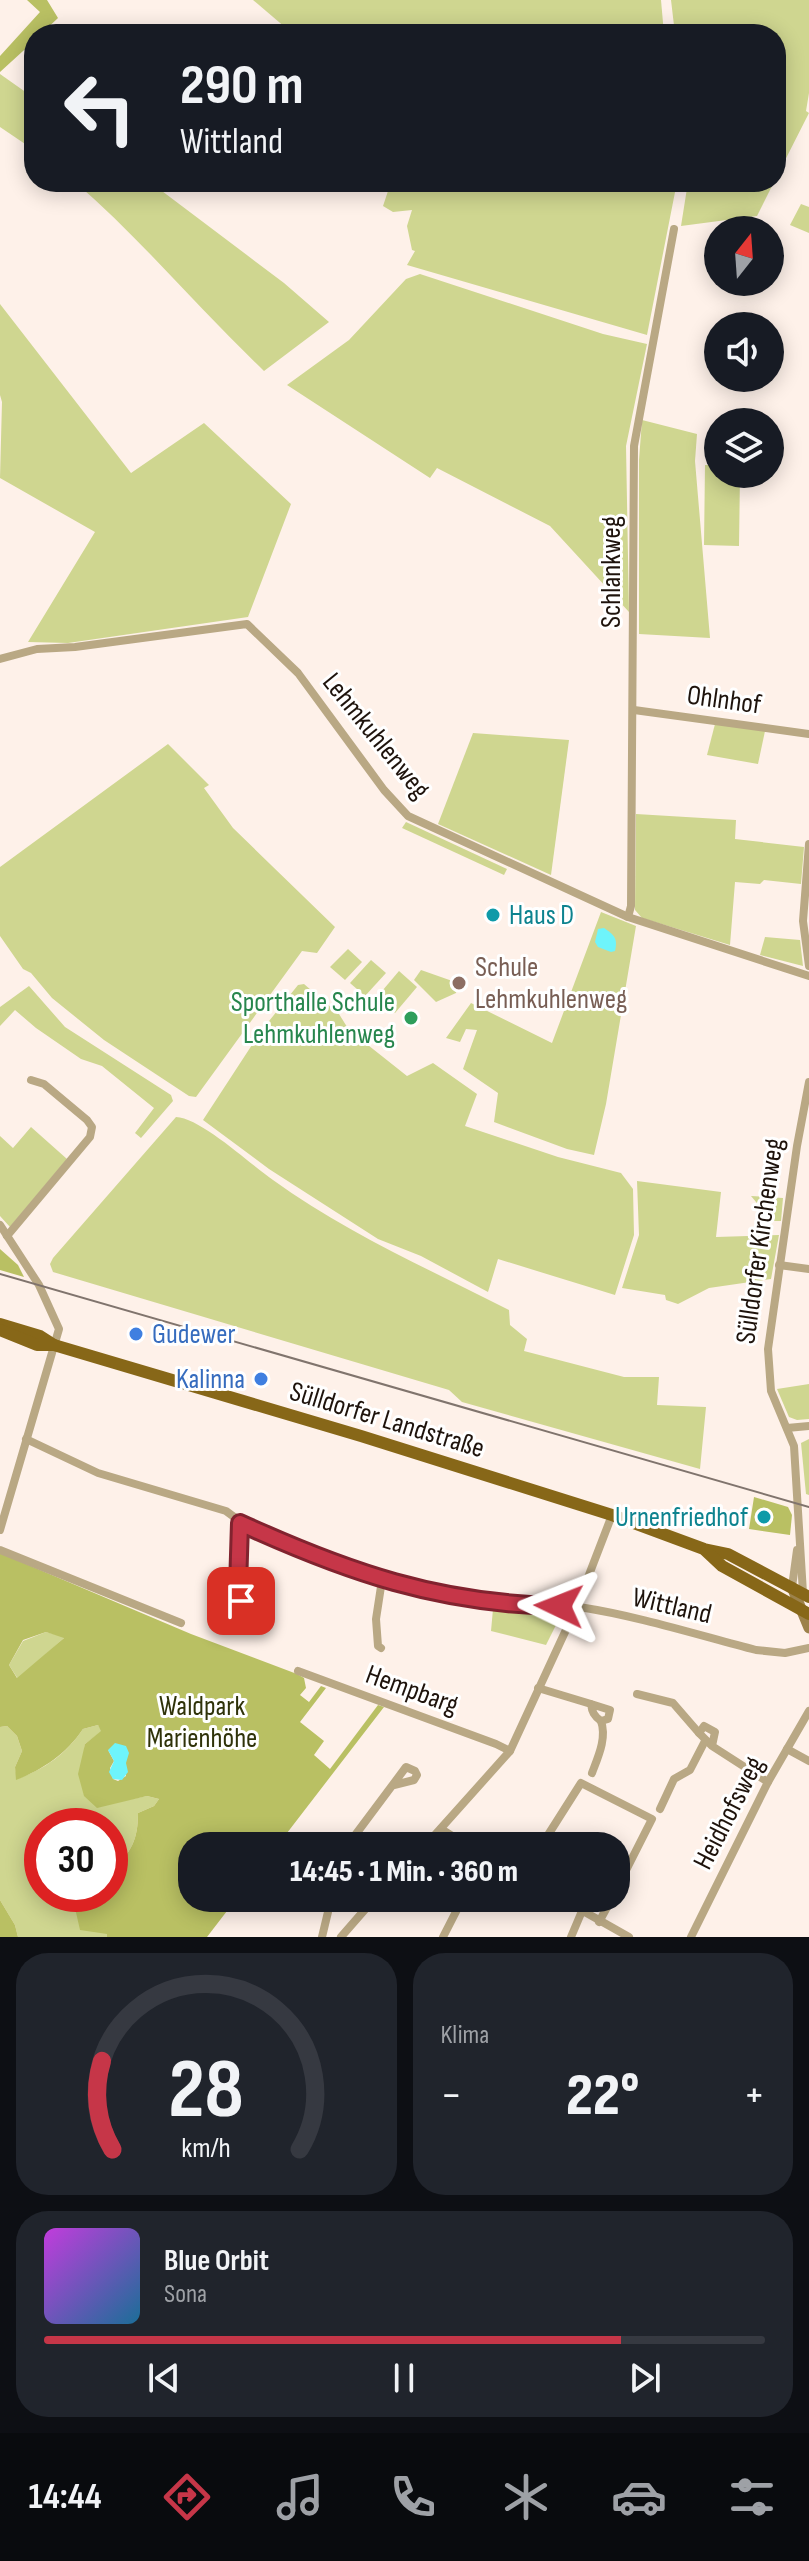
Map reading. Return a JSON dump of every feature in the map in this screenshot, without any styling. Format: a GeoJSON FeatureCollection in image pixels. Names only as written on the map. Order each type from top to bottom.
{"type":"FeatureCollection","features":[{"type":"Feature","properties":{"kind":"main road","name":"Sülldorfer Landstraße"},"geometry":{"type":"LineString","coordinates":[[0,1324],[40,1336],[54,1345],[612,1515],[704,1549],[728,1554],[801,1592]]}},
{"type":"Feature","properties":{"kind":"main road","name":"Sülldorfer Landstraße"},"geometry":{"type":"LineString","coordinates":[[0,1330],[37,1345],[54,1345]]}},
{"type":"Feature","properties":{"kind":"main road","name":"Sülldorfer Landstraße"},"geometry":{"type":"LineString","coordinates":[[704,1549],[722,1566],[806,1612]]}},
{"type":"Feature","properties":{"kind":"street","name":"Schlankweg"},"geometry":{"type":"LineString","coordinates":[[628,917],[631,906],[634,710],[634,446],[674,229]]}},
{"type":"Feature","properties":{"kind":"street","name":"Lehmkuhlenweg"},"geometry":{"type":"LineString","coordinates":[[0,659],[37,649],[75,647],[247,624],[298,673],[384,790],[408,816],[628,917],[809,976]]}},
{"type":"Feature","properties":{"kind":"street","name":"Ohlnhof"},"geometry":{"type":"LineString","coordinates":[[634,710],[809,734]]}},
{"type":"Feature","properties":{"kind":"street"},"geometry":{"type":"LineString","coordinates":[[809,844],[803,921],[809,966]]}},
{"type":"Feature","properties":{"kind":"street"},"geometry":{"type":"LineString","coordinates":[[7,1236],[90,1137],[92,1127],[44,1084],[31,1080]]}},
{"type":"Feature","properties":{"kind":"street","name":"Sülldorfer Kirchenweg"},"geometry":{"type":"LineString","coordinates":[[801,1592],[793,1566],[798,1545],[794,1446],[776,1406],[768,1377],[769,1334],[809,1082]]}},
{"type":"Feature","properties":{"kind":"street"},"geometry":{"type":"LineString","coordinates":[[0,1225],[39,1285],[59,1329],[1,1524]]}},
{"type":"Feature","properties":{"kind":"street"},"geometry":{"type":"LineString","coordinates":[[779,1265],[809,1269]]}},
{"type":"Feature","properties":{"kind":"street"},"geometry":{"type":"LineString","coordinates":[[787,1428],[809,1426]]}},
{"type":"Feature","properties":{"kind":"street","name":"Wittland"},"geometry":{"type":"LineString","coordinates":[[26,1439],[98,1473],[226,1511],[240,1523],[328,1561],[382,1580],[469,1600],[577,1606],[756,1650],[785,1653],[809,1648]]}},
{"type":"Feature","properties":{"kind":"street"},"geometry":{"type":"LineString","coordinates":[[438,1832],[510,1751],[577,1606],[612,1515]]}},
{"type":"Feature","properties":{"kind":"street"},"geometry":{"type":"LineString","coordinates":[[240,1523],[238,1587],[241,1601],[245,1603]]}},
{"type":"Feature","properties":{"kind":"street"},"geometry":{"type":"LineString","coordinates":[[0,1550],[181,1623]]}},
{"type":"Feature","properties":{"kind":"street"},"geometry":{"type":"LineString","coordinates":[[381,1648],[378,1646],[376,1619],[382,1580]]}},
{"type":"Feature","properties":{"kind":"street"},"geometry":{"type":"LineString","coordinates":[[801,1592],[809,1628]]}},
{"type":"Feature","properties":{"kind":"street","name":"Hempbarg"},"geometry":{"type":"LineString","coordinates":[[298,1671],[510,1751]]}},
{"type":"Feature","properties":{"kind":"street"},"geometry":{"type":"LineString","coordinates":[[538,1688],[610,1710],[608,1719],[601,1721]]}},
{"type":"Feature","properties":{"kind":"street"},"geometry":{"type":"LineString","coordinates":[[637,1694],[673,1703],[706,1740],[768,1782]]}},
{"type":"Feature","properties":{"kind":"street"},"geometry":{"type":"LineString","coordinates":[[591,1704],[593,1714],[604,1727],[592,1773]]}},
{"type":"Feature","properties":{"kind":"street","name":"Heidhofsweg"},"geometry":{"type":"LineString","coordinates":[[691,1937],[768,1782],[809,1711]]}},
{"type":"Feature","properties":{"kind":"street"},"geometry":{"type":"LineString","coordinates":[[660,1809],[674,1779],[690,1770],[706,1740]]}},
{"type":"Feature","properties":{"kind":"street"},"geometry":{"type":"LineString","coordinates":[[787,1749],[809,1761]]}},
{"type":"Feature","properties":{"kind":"street"},"geometry":{"type":"LineString","coordinates":[[550,1832],[581,1783],[652,1819],[630,1862]]}},
{"type":"Feature","properties":{"kind":"street"},"geometry":{"type":"LineString","coordinates":[[358,1832],[394,1785]]}},
{"type":"Feature","properties":{"kind":"street"},"geometry":{"type":"LineString","coordinates":[[441,1829],[446,1832]]}},
{"type":"Feature","properties":{"kind":"street"},"geometry":{"type":"LineString","coordinates":[[322,1937],[328,1912]]}},
{"type":"Feature","properties":{"kind":"street"},"geometry":{"type":"LineString","coordinates":[[341,1937],[363,1912]]}},
{"type":"Feature","properties":{"kind":"street"},"geometry":{"type":"LineString","coordinates":[[443,1937],[456,1912]]}},
{"type":"Feature","properties":{"kind":"street"},"geometry":{"type":"LineString","coordinates":[[571,1937],[582,1912]]}},
{"type":"Feature","properties":{"kind":"street"},"geometry":{"type":"LineString","coordinates":[[584,1912],[629,1937]]}},
{"type":"Feature","properties":{"kind":"street"},"geometry":{"type":"LineString","coordinates":[[599,1922],[604,1912]]}},
{"type":"Feature","properties":{"kind":"green space"},"geometry":{"type":"Polygon","coordinates":[[[27,0],[47,0],[58,18],[52,24],[29,24],[40,12],[27,0]]]}},
{"type":"Feature","properties":{"kind":"green space"},"geometry":{"type":"Polygon","coordinates":[[[253,0],[661,0],[663,24],[281,24],[253,0]]]}},
{"type":"Feature","properties":{"kind":"green space"},"geometry":{"type":"Polygon","coordinates":[[[671,0],[809,0],[809,93],[806,111],[809,113],[786,158],[786,24],[674,24],[671,0]]]}},
{"type":"Feature","properties":{"kind":"green space"},"geometry":{"type":"Polygon","coordinates":[[[24,30],[24,50],[0,72],[0,56],[24,30]]]}},
{"type":"Feature","properties":{"kind":"green space"},"geometry":{"type":"Polygon","coordinates":[[[0,74],[24,91],[24,143],[0,127],[0,74]]]}},
{"type":"Feature","properties":{"kind":"green space"},"geometry":{"type":"Polygon","coordinates":[[[86,192],[163,192],[284,283],[329,322],[264,371],[86,192]]]}},
{"type":"Feature","properties":{"kind":"green space"},"geometry":{"type":"Polygon","coordinates":[[[388,192],[675,192],[647,335],[407,265],[415,251],[412,250],[407,226],[412,210],[393,212],[383,206],[388,192]]]}},
{"type":"Feature","properties":{"kind":"green space"},"geometry":{"type":"Polygon","coordinates":[[[686,192],[769,192],[757,216],[704,216],[704,223],[681,226],[686,192]]]}},
{"type":"Feature","properties":{"kind":"green space"},"geometry":{"type":"Polygon","coordinates":[[[801,204],[809,207],[809,233],[790,225],[801,204]]]}},
{"type":"Feature","properties":{"kind":"green space"},"geometry":{"type":"Polygon","coordinates":[[[420,274],[603,334],[647,344],[626,446],[629,612],[550,526],[437,468],[430,478],[287,385],[349,340],[406,279],[420,274]]]}},
{"type":"Feature","properties":{"kind":"green space"},"geometry":{"type":"Polygon","coordinates":[[[0,304],[131,473],[204,423],[291,504],[248,617],[68,643],[28,642],[95,532],[0,478],[0,304]]]}},
{"type":"Feature","properties":{"kind":"green space"},"geometry":{"type":"Polygon","coordinates":[[[642,420],[697,434],[695,461],[710,638],[639,634],[639,460],[642,420]]]}},
{"type":"Feature","properties":{"kind":"green space"},"geometry":{"type":"Polygon","coordinates":[[[705,488],[740,488],[739,546],[704,545],[705,488]]]}},
{"type":"Feature","properties":{"kind":"green space"},"geometry":{"type":"Polygon","coordinates":[[[715,724],[765,731],[758,764],[707,755],[715,724]]]}},
{"type":"Feature","properties":{"kind":"green space"},"geometry":{"type":"Polygon","coordinates":[[[473,733],[569,740],[551,875],[438,824],[473,733]]]}},
{"type":"Feature","properties":{"kind":"green space"},"geometry":{"type":"Polygon","coordinates":[[[168,744],[209,785],[204,788],[233,828],[335,927],[317,953],[302,951],[196,1097],[189,1096],[104,1040],[52,998],[31,973],[23,969],[0,936],[0,867],[168,744]]]}},
{"type":"Feature","properties":{"kind":"green space"},"geometry":{"type":"Polygon","coordinates":[[[636,814],[736,820],[735,839],[804,847],[801,884],[764,880],[760,884],[735,882],[730,945],[642,918],[635,910],[636,814]]]}},
{"type":"Feature","properties":{"kind":"green space"},"geometry":{"type":"Polygon","coordinates":[[[406,822],[507,869],[504,875],[402,828],[406,822]]]}},
{"type":"Feature","properties":{"kind":"green space"},"geometry":{"type":"Polygon","coordinates":[[[601,912],[636,926],[606,1104],[594,1155],[567,1149],[494,1122],[498,1093],[463,1069],[477,1030],[466,1029],[460,1042],[446,1038],[471,1003],[552,1043],[601,912]]]}},
{"type":"Feature","properties":{"kind":"green space"},"geometry":{"type":"Polygon","coordinates":[[[765,937],[800,940],[803,966],[760,955],[765,937]]]}},
{"type":"Feature","properties":{"kind":"green space"},"geometry":{"type":"Polygon","coordinates":[[[348,949],[362,962],[345,980],[330,967],[348,949]]]}},
{"type":"Feature","properties":{"kind":"green space"},"geometry":{"type":"Polygon","coordinates":[[[371,960],[386,973],[365,996],[350,983],[371,960]]]}},
{"type":"Feature","properties":{"kind":"green space"},"geometry":{"type":"Polygon","coordinates":[[[421,970],[458,983],[456,993],[436,1002],[414,980],[421,970]]]}},
{"type":"Feature","properties":{"kind":"green space"},"geometry":{"type":"Polygon","coordinates":[[[399,971],[417,987],[395,1013],[377,997],[399,971]]]}},
{"type":"Feature","properties":{"kind":"green space"},"geometry":{"type":"Polygon","coordinates":[[[304,984],[339,1014],[349,1030],[407,1076],[433,1063],[477,1094],[465,1126],[558,1157],[621,1173],[633,1189],[634,1235],[615,1295],[498,1259],[488,1292],[421,1256],[378,1239],[269,1169],[203,1120],[261,1031],[298,985],[304,984]]]}},
{"type":"Feature","properties":{"kind":"green space"},"geometry":{"type":"Polygon","coordinates":[[[29,986],[65,1027],[171,1095],[173,1101],[141,1138],[135,1133],[154,1108],[102,1066],[81,1059],[15,1010],[0,1026],[0,1007],[29,986]]]}},
{"type":"Feature","properties":{"kind":"green space"},"geometry":{"type":"Polygon","coordinates":[[[176,1117],[212,1133],[273,1180],[329,1217],[509,1310],[510,1325],[527,1339],[524,1351],[624,1377],[659,1377],[657,1405],[706,1407],[700,1469],[462,1402],[449,1390],[53,1272],[50,1264],[53,1258],[176,1117]]]}},
{"type":"Feature","properties":{"kind":"green space"},"geometry":{"type":"Polygon","coordinates":[[[31,1127],[67,1159],[10,1227],[0,1216],[0,1136],[13,1148],[31,1127]]]}},
{"type":"Feature","properties":{"kind":"green space"},"geometry":{"type":"Polygon","coordinates":[[[637,1181],[721,1192],[716,1237],[779,1235],[771,1279],[709,1288],[678,1304],[666,1300],[665,1295],[622,1288],[639,1235],[637,1181]]]}},
{"type":"Feature","properties":{"kind":"green space"},"geometry":{"type":"Polygon","coordinates":[[[751,1196],[783,1198],[781,1221],[772,1221],[751,1196]]]}},
{"type":"Feature","properties":{"kind":"green space"},"geometry":{"type":"Polygon","coordinates":[[[0,1249],[18,1265],[24,1277],[0,1270],[0,1249]]]}},
{"type":"Feature","properties":{"kind":"green space"},"geometry":{"type":"Polygon","coordinates":[[[809,1384],[809,1419],[789,1417],[777,1389],[809,1384]]]}},
{"type":"Feature","properties":{"kind":"green space"},"geometry":{"type":"Polygon","coordinates":[[[809,1439],[809,1495],[806,1494],[801,1443],[809,1439]]]}},
{"type":"Feature","properties":{"kind":"green space"},"geometry":{"type":"Polygon","coordinates":[[[754,1497],[788,1507],[792,1515],[790,1535],[749,1529],[754,1497]]]}},
{"type":"Feature","properties":{"kind":"green space","name":"Waldpark Marienhöhe"},"geometry":{"type":"Polygon","coordinates":[[[0,1553],[191,1634],[297,1674],[304,1678],[306,1688],[300,1695],[309,1702],[321,1686],[326,1688],[300,1722],[324,1741],[314,1755],[330,1769],[378,1705],[384,1707],[288,1832],[178,1832],[178,1912],[226,1912],[207,1937],[107,1937],[107,1934],[80,1930],[76,1912],[128,1912],[128,1852],[137,1830],[138,1813],[154,1806],[159,1799],[147,1796],[97,1808],[84,1796],[78,1774],[85,1744],[101,1731],[98,1725],[83,1729],[54,1760],[16,1780],[15,1767],[22,1751],[17,1736],[7,1726],[0,1727],[0,1553]],[[46,1632],[23,1640],[9,1665],[17,1678],[64,1638],[46,1632]],[[108,1750],[114,1761],[110,1768],[113,1779],[118,1781],[126,1776],[126,1763],[108,1750]]]}},
{"type":"Feature","properties":{"kind":"green space"},"geometry":{"type":"Polygon","coordinates":[[[493,1609],[548,1611],[556,1625],[546,1645],[491,1631],[493,1609]]]}},
{"type":"Feature","properties":{"kind":"green space"},"geometry":{"type":"Polygon","coordinates":[[[46,1632],[65,1637],[18,1679],[9,1665],[23,1641],[46,1632]]]}},
{"type":"Feature","properties":{"kind":"green space"},"geometry":{"type":"Polygon","coordinates":[[[98,1725],[102,1731],[85,1744],[84,1754],[122,1801],[147,1796],[159,1799],[154,1806],[138,1813],[137,1830],[128,1852],[128,1808],[24,1808],[24,1912],[80,1912],[108,1934],[107,1937],[18,1937],[15,1925],[0,1900],[0,1727],[7,1726],[17,1736],[22,1751],[15,1767],[17,1779],[54,1760],[83,1729],[98,1725]]]}},
{"type":"Feature","properties":{"kind":"green space"},"geometry":{"type":"Polygon","coordinates":[[[0,1900],[15,1925],[18,1937],[0,1937],[0,1900]]]}},
{"type":"Feature","properties":{"kind":"water"},"geometry":{"type":"Polygon","coordinates":[[[604,928],[614,937],[615,951],[598,947],[595,942],[598,929],[604,928]]]}},
{"type":"Feature","properties":{"kind":"water"},"geometry":{"type":"Polygon","coordinates":[[[115,1743],[126,1746],[129,1753],[126,1763],[128,1772],[122,1780],[113,1779],[109,1772],[114,1761],[108,1750],[115,1743]]]}},
{"type":"Feature","properties":{"kind":"tram line"},"geometry":{"type":"LineString","coordinates":[[0,1274],[809,1507]]}},
{"type":"Feature","properties":{"kind":"place","name":"Haus D"},"geometry":{"type":"Point","coordinates":[493,915]}},
{"type":"Feature","properties":{"kind":"place","name":"Schule Lehmkuhlenweg"},"geometry":{"type":"Point","coordinates":[459,983]}},
{"type":"Feature","properties":{"kind":"place","name":"Sporthalle Schule Lehmkuhlenweg"},"geometry":{"type":"Point","coordinates":[411,1018]}},
{"type":"Feature","properties":{"kind":"place","name":"Gudewer"},"geometry":{"type":"Point","coordinates":[136,1334]}},
{"type":"Feature","properties":{"kind":"place","name":"Kalinna"},"geometry":{"type":"Point","coordinates":[261,1379]}},
{"type":"Feature","properties":{"kind":"place","name":"Urnenfriedhof"},"geometry":{"type":"Point","coordinates":[764,1517]}},
{"type":"Feature","properties":{"kind":"route"},"geometry":{"type":"LineString","coordinates":[[241,1601],[238,1587],[240,1523],[328,1561],[412,1589],[469,1600],[559,1606]]}}]}
